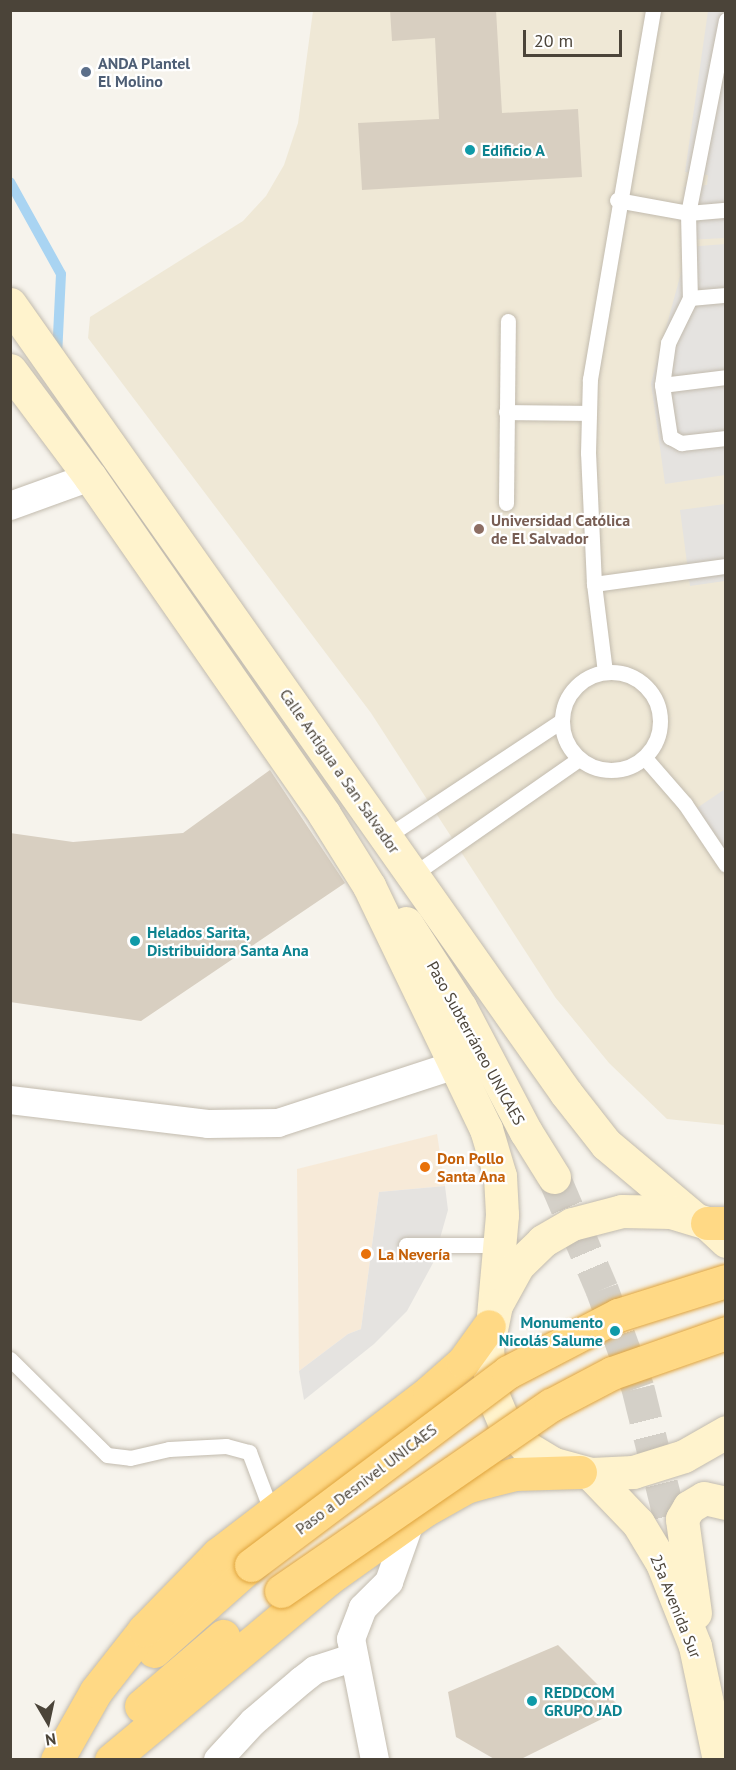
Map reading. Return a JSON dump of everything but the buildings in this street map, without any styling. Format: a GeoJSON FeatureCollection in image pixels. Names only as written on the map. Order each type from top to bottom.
{"type":"FeatureCollection","features":[{"type":"Feature","properties":{"kind":"highway","name":"Paso a Desnivel UNICAES"},"geometry":{"type":"LineString","coordinates":[[63,1760],[143,1662],[181,1624],[251,1565],[508,1372],[618,1315],[726,1281]]}},
{"type":"Feature","properties":{"kind":"highway"},"geometry":{"type":"LineString","coordinates":[[57,1760],[96,1691],[144,1630],[218,1554],[429,1392],[463,1362],[491,1321]]}},
{"type":"Feature","properties":{"kind":"highway"},"geometry":{"type":"LineString","coordinates":[[95,1760],[140,1707],[176,1674],[281,1591],[551,1405],[622,1369],[726,1333]]}},
{"type":"Feature","properties":{"kind":"highway"},"geometry":{"type":"LineString","coordinates":[[111,1760],[328,1579],[411,1520],[476,1484],[515,1474],[585,1473]]}},
{"type":"Feature","properties":{"kind":"highway"},"geometry":{"type":"LineString","coordinates":[[272,1513],[328,1579]]}},
{"type":"Feature","properties":{"kind":"main road","name":"Calle Antigua a San Salvador"},"geometry":{"type":"LineString","coordinates":[[10,304],[414,874],[566,1093],[606,1144],[713,1226]]}},
{"type":"Feature","properties":{"kind":"main road"},"geometry":{"type":"LineString","coordinates":[[10,370],[90,477],[324,814],[369,886],[486,1129],[500,1176],[499,1244],[488,1372],[492,1394],[505,1425],[540,1456],[585,1473],[620,1474],[660,1466],[702,1447],[726,1432]]}},
{"type":"Feature","properties":{"kind":"main road","name":"Paso Subterráneo UNICAES"},"geometry":{"type":"LineString","coordinates":[[369,886],[410,929],[460,1007],[526,1132],[554,1177]]}},
{"type":"Feature","properties":{"kind":"main road"},"geometry":{"type":"LineString","coordinates":[[491,1321],[512,1274],[533,1249],[572,1224],[605,1214],[657,1210],[713,1226]]}},
{"type":"Feature","properties":{"kind":"main road","name":"25a Avenida Sur"},"geometry":{"type":"LineString","coordinates":[[585,1473],[638,1523],[662,1563],[695,1646],[719,1760]]}},
{"type":"Feature","properties":{"kind":"main road"},"geometry":{"type":"LineString","coordinates":[[702,1681],[682,1519],[689,1507],[704,1498],[726,1503]]}},
{"type":"Feature","properties":{"kind":"main road"},"geometry":{"type":"LineString","coordinates":[[672,1526],[695,1646]]}},
{"type":"Feature","properties":{"kind":"street"},"geometry":{"type":"LineString","coordinates":[[10,506],[90,477]]}},
{"type":"Feature","properties":{"kind":"street"},"geometry":{"type":"LineString","coordinates":[[10,1100],[208,1124],[278,1123],[455,1065]]}},
{"type":"Feature","properties":{"kind":"street"},"geometry":{"type":"LineString","coordinates":[[375,1760],[352,1658],[355,1624],[363,1608],[389,1582],[411,1520]]}},
{"type":"Feature","properties":{"kind":"street"},"geometry":{"type":"LineString","coordinates":[[218,1760],[253,1722],[315,1670],[352,1658]]}},
{"type":"Feature","properties":{"kind":"lane"},"geometry":{"type":"LineString","coordinates":[[605,672],[594,584],[590,379],[617,200],[653,10]]}},
{"type":"Feature","properties":{"kind":"lane"},"geometry":{"type":"LineString","coordinates":[[726,20],[688,213],[690,298],[668,344],[662,385],[670,437],[681,443],[726,438]]}},
{"type":"Feature","properties":{"kind":"lane"},"geometry":{"type":"LineString","coordinates":[[617,200],[688,213],[726,210]]}},
{"type":"Feature","properties":{"kind":"lane"},"geometry":{"type":"LineString","coordinates":[[690,298],[726,295]]}},
{"type":"Feature","properties":{"kind":"lane"},"geometry":{"type":"LineString","coordinates":[[506,503],[508,321]]}},
{"type":"Feature","properties":{"kind":"lane"},"geometry":{"type":"LineString","coordinates":[[662,385],[726,377]]}},
{"type":"Feature","properties":{"kind":"lane"},"geometry":{"type":"LineString","coordinates":[[506,412],[589,413]]}},
{"type":"Feature","properties":{"kind":"lane"},"geometry":{"type":"LineString","coordinates":[[594,584],[726,566]]}},
{"type":"Feature","properties":{"kind":"lane"},"geometry":{"type":"LineString","coordinates":[[605,672],[632,676],[648,689],[659,707],[660,734],[645,758],[633,766],[605,771],[579,759],[570,748],[561,721],[570,694],[591,676],[605,672]]}},
{"type":"Feature","properties":{"kind":"lane"},"geometry":{"type":"LineString","coordinates":[[386,837],[561,721]]}},
{"type":"Feature","properties":{"kind":"lane"},"geometry":{"type":"LineString","coordinates":[[645,758],[685,804],[726,865]]}},
{"type":"Feature","properties":{"kind":"lane"},"geometry":{"type":"LineString","coordinates":[[414,874],[579,759]]}},
{"type":"Feature","properties":{"kind":"lane"},"geometry":{"type":"LineString","coordinates":[[406,1245],[499,1244],[533,1249]]}},
{"type":"Feature","properties":{"kind":"lane"},"geometry":{"type":"LineString","coordinates":[[10,1359],[107,1455],[130,1458],[169,1449],[226,1446],[249,1452],[272,1513]]}},
{"type":"Feature","properties":{"kind":"shaded area","name":"Universidad Católica de El Salvador"},"geometry":{"type":"Polygon","coordinates":[[[313,11],[725,11],[725,1125],[667,1119],[609,1063],[555,997],[371,713],[88,338],[90,317],[243,221],[266,196],[284,165],[298,123],[313,11]]]}},
{"type":"Feature","properties":{"kind":"shaded area"},"geometry":{"type":"Polygon","coordinates":[[[708,11],[725,11],[725,238],[687,240],[684,187],[707,185],[708,175],[685,172],[708,11]]]}},
{"type":"Feature","properties":{"kind":"shaded area"},"geometry":{"type":"Polygon","coordinates":[[[725,244],[725,475],[665,484],[651,383],[688,247],[725,244]]]}},
{"type":"Feature","properties":{"kind":"shaded area"},"geometry":{"type":"Polygon","coordinates":[[[725,504],[725,581],[690,586],[680,510],[725,504]]]}},
{"type":"Feature","properties":{"kind":"shaded area"},"geometry":{"type":"Polygon","coordinates":[[[725,789],[725,856],[694,810],[725,789]]]}},
{"type":"Feature","properties":{"kind":"shaded area"},"geometry":{"type":"Polygon","coordinates":[[[437,1134],[445,1186],[379,1192],[361,1329],[348,1334],[299,1371],[297,1169],[437,1134]]]}},
{"type":"Feature","properties":{"kind":"shaded area"},"geometry":{"type":"Polygon","coordinates":[[[445,1186],[448,1210],[433,1263],[407,1311],[374,1344],[304,1400],[299,1371],[348,1334],[361,1329],[379,1192],[445,1186]]]}},
{"type":"Feature","properties":{"kind":"waterway"},"geometry":{"type":"LineString","coordinates":[[10,182],[61,274],[57,357]]}},
{"type":"Feature","properties":{"kind":"tunnel"},"geometry":{"type":"LineString","coordinates":[[554,1177],[602,1289],[638,1388],[672,1526]]}},
{"type":"Feature","properties":{"kind":"place","name":"ANDA Plantel El Molino"},"geometry":{"type":"Point","coordinates":[86,72]}},
{"type":"Feature","properties":{"kind":"place","name":"Edificio A"},"geometry":{"type":"Point","coordinates":[470,150]}},
{"type":"Feature","properties":{"kind":"place","name":"Universidad Católica de El Salvador"},"geometry":{"type":"Point","coordinates":[479,529]}},
{"type":"Feature","properties":{"kind":"place","name":"Helados Sarita, Distribuidora Santa Ana"},"geometry":{"type":"Point","coordinates":[135,941]}},
{"type":"Feature","properties":{"kind":"place","name":"Don Pollo Santa Ana"},"geometry":{"type":"Point","coordinates":[425,1167]}},
{"type":"Feature","properties":{"kind":"place","name":"La Nevería"},"geometry":{"type":"Point","coordinates":[366,1254]}},
{"type":"Feature","properties":{"kind":"place","name":"Monumento Nicolás Salume"},"geometry":{"type":"Point","coordinates":[615,1331]}},
{"type":"Feature","properties":{"kind":"place","name":"REDDCOM GRUPO JAD"},"geometry":{"type":"Point","coordinates":[532,1701]}}]}
